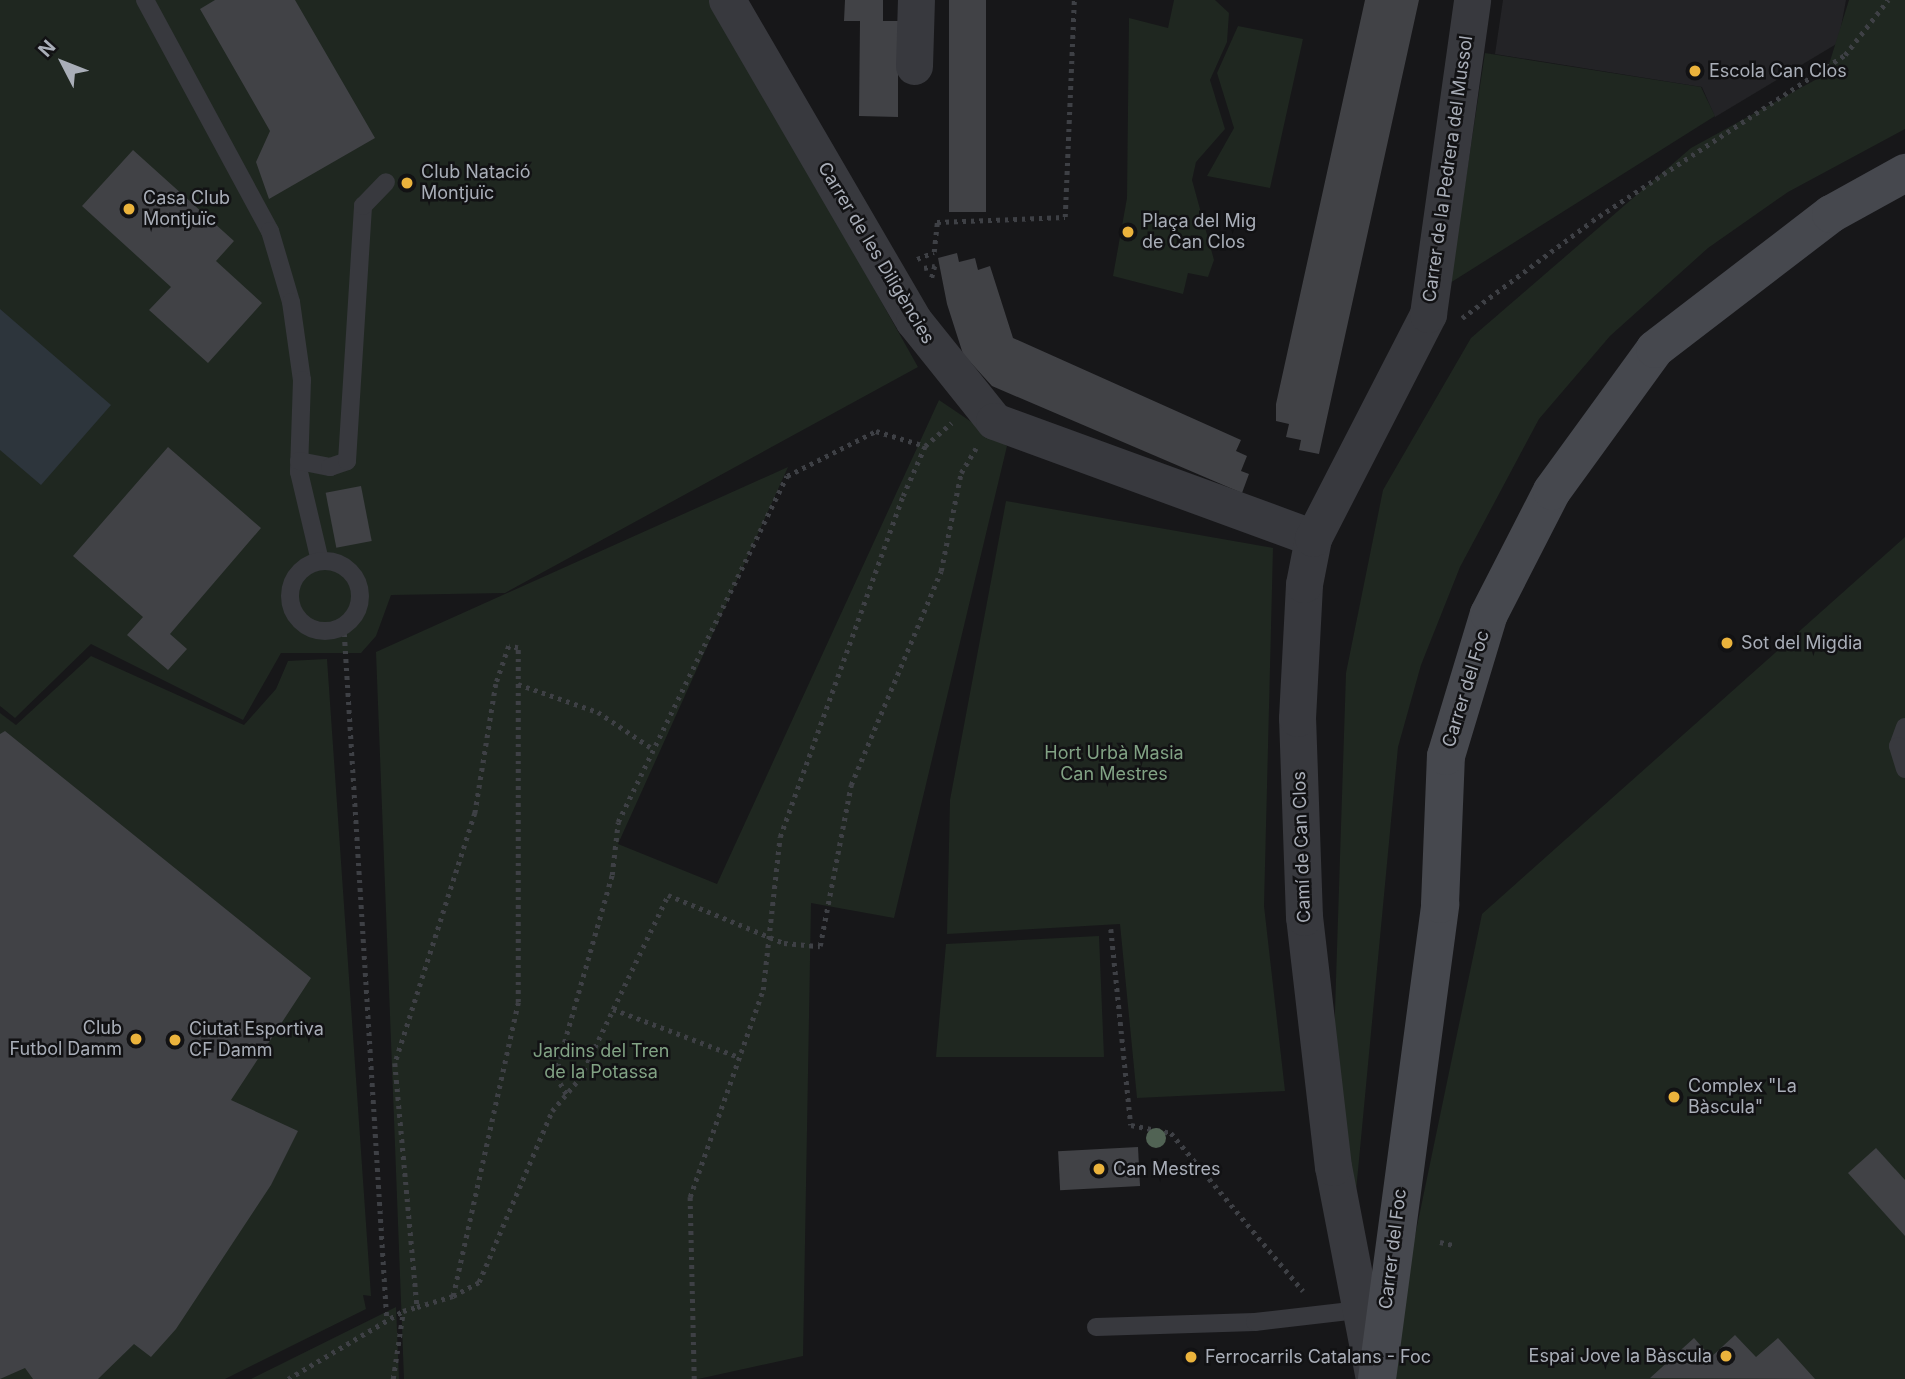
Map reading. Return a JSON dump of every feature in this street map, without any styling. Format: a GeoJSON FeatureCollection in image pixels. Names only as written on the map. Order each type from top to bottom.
{"type":"FeatureCollection","features":[{"type":"Feature","properties":{"kind":"street","name":"Carrer de les Diligències"},"geometry":{"type":"LineString","coordinates":[[727,0],[914,321],[994,421]]}},
{"type":"Feature","properties":{"kind":"street"},"geometry":{"type":"LineString","coordinates":[[914,66],[916,0]]}},
{"type":"Feature","properties":{"kind":"street","name":"Carrer de la Pedrera del Mussol"},"geometry":{"type":"LineString","coordinates":[[1435,332],[1472,0]]}},
{"type":"Feature","properties":{"kind":"street","name":"Carrer del Foc"},"geometry":{"type":"LineString","coordinates":[[1375,1379],[1440,904],[1446,756],[1489,614],[1552,491],[1655,349],[1831,214],[1905,173]]}},
{"type":"Feature","properties":{"kind":"street","name":"Camí de Can Clos"},"geometry":{"type":"LineString","coordinates":[[1375,1379],[1359,1310],[1333,1167],[1304,917],[1297,718],[1304,584],[1313,538],[1435,332]]}},
{"type":"Feature","properties":{"kind":"street"},"geometry":{"type":"LineString","coordinates":[[994,421],[1313,538]]}},
{"type":"Feature","properties":{"kind":"lane"},"geometry":{"type":"LineString","coordinates":[[145,0],[270,231],[291,302],[302,380],[299,461],[320,561]]}},
{"type":"Feature","properties":{"kind":"lane"},"geometry":{"type":"LineString","coordinates":[[299,461],[330,467],[346,461],[363,206],[386,182]]}},
{"type":"Feature","properties":{"kind":"lane"},"geometry":{"type":"LineString","coordinates":[[320,561],[343,566],[358,584],[359,607],[344,625],[312,628],[290,603],[293,580],[320,561]]}},
{"type":"Feature","properties":{"kind":"lane"},"geometry":{"type":"LineString","coordinates":[[1905,727],[1898,746],[1905,769]]}},
{"type":"Feature","properties":{"kind":"lane"},"geometry":{"type":"LineString","coordinates":[[1096,1326],[1255,1322],[1359,1310]]}},
{"type":"Feature","properties":{"kind":"path"},"geometry":{"type":"LineString","coordinates":[[934,252],[937,222],[1065,217],[1074,0]]}},
{"type":"Feature","properties":{"kind":"path"},"geometry":{"type":"LineString","coordinates":[[1435,332],[1592,221],[1845,55],[1888,0]]}},
{"type":"Feature","properties":{"kind":"path"},"geometry":{"type":"LineString","coordinates":[[694,1379],[690,1197],[763,990],[788,812],[925,446],[948,423],[994,421]]}},
{"type":"Feature","properties":{"kind":"path"},"geometry":{"type":"LineString","coordinates":[[288,1379],[403,1311],[453,1296],[479,1282],[552,1111],[566,1094],[613,1009],[668,895],[771,936],[820,946],[851,785],[941,571],[961,473],[994,421]]}},
{"type":"Feature","properties":{"kind":"path"},"geometry":{"type":"LineString","coordinates":[[566,1094],[555,1075],[612,874],[618,822],[650,747],[794,468],[876,431],[925,446]]}},
{"type":"Feature","properties":{"kind":"path"},"geometry":{"type":"LineString","coordinates":[[344,625],[387,1321]]}},
{"type":"Feature","properties":{"kind":"path"},"geometry":{"type":"LineString","coordinates":[[417,1307],[395,1063],[475,814],[496,684],[509,646],[518,648],[518,1002],[453,1296]]}},
{"type":"Feature","properties":{"kind":"path"},"geometry":{"type":"LineString","coordinates":[[518,684],[598,712],[650,747]]}},
{"type":"Feature","properties":{"kind":"path"},"geometry":{"type":"LineString","coordinates":[[1111,929],[1131,1125],[1171,1133],[1302,1290],[1315,1295]]}},
{"type":"Feature","properties":{"kind":"path"},"geometry":{"type":"LineString","coordinates":[[613,1009],[739,1057]]}},
{"type":"Feature","properties":{"kind":"path"},"geometry":{"type":"LineString","coordinates":[[1440,1242],[1453,1245]]}},
{"type":"Feature","properties":{"kind":"path"},"geometry":{"type":"LineString","coordinates":[[393,1379],[403,1311]]}},
{"type":"Feature","properties":{"kind":"shaded area","name":"Escola Can Clos"},"geometry":{"type":"Polygon","coordinates":[[[1503,0],[1846,0],[1838,43],[1715,117],[1702,87],[1495,54],[1503,0]]]}},
{"type":"Feature","properties":{"kind":"shaded area"},"geometry":{"type":"Polygon","coordinates":[[[0,309],[111,405],[41,485],[0,450],[0,309]]]}},
{"type":"Feature","properties":{"kind":"green space","name":"Club Natació Montjuïc"},"geometry":{"type":"Polygon","coordinates":[[[0,0],[712,0],[918,367],[505,593],[391,595],[376,636],[361,653],[281,653],[243,720],[91,644],[15,718],[0,706],[0,0]]]}},
{"type":"Feature","properties":{"kind":"green space"},"geometry":{"type":"Polygon","coordinates":[[[1174,0],[1215,0],[1229,13],[1227,42],[1210,80],[1225,129],[1196,162],[1192,180],[1214,260],[1208,277],[1188,273],[1183,294],[1113,276],[1127,198],[1129,18],[1168,28],[1174,0]]]}},
{"type":"Feature","properties":{"kind":"green space"},"geometry":{"type":"Polygon","coordinates":[[[1849,0],[1905,0],[1905,129],[1788,192],[1708,248],[1610,336],[1539,419],[1460,567],[1421,665],[1398,747],[1355,1202],[1333,1072],[1346,673],[1383,490],[1471,338],[1691,148],[1826,74],[1849,0]]]}},
{"type":"Feature","properties":{"kind":"green space"},"geometry":{"type":"Polygon","coordinates":[[[1238,26],[1303,39],[1270,188],[1207,176],[1234,128],[1217,73],[1238,26]]]}},
{"type":"Feature","properties":{"kind":"green space"},"geometry":{"type":"Polygon","coordinates":[[[1485,53],[1701,87],[1715,116],[1450,283],[1485,53]]]}},
{"type":"Feature","properties":{"kind":"green space","name":"Jardins del Tren de la Potassa"},"geometry":{"type":"Polygon","coordinates":[[[939,400],[1007,446],[894,918],[811,903],[803,1356],[698,1379],[404,1379],[376,652],[788,467],[618,844],[717,884],[939,400]]]}},
{"type":"Feature","properties":{"kind":"green space","name":"Hort Urbà Masia Can Mestres"},"geometry":{"type":"Polygon","coordinates":[[[1006,501],[1273,548],[1264,906],[1285,1091],[1137,1098],[1120,924],[947,934],[950,800],[1006,501]]]}},
{"type":"Feature","properties":{"kind":"green space","name":"Complex \"La Bàscula\""},"geometry":{"type":"Polygon","coordinates":[[[1905,537],[1905,1379],[1379,1379],[1406,1279],[1482,914],[1905,537]]]}},
{"type":"Feature","properties":{"kind":"green space","name":"Ciutat Esportiva CF Damm"},"geometry":{"type":"Polygon","coordinates":[[[91,656],[244,725],[276,689],[288,661],[327,659],[371,1296],[363,1295],[366,1309],[225,1379],[0,1379],[0,713],[16,725],[91,656]]]}},
{"type":"Feature","properties":{"kind":"green space"},"geometry":{"type":"Polygon","coordinates":[[[1099,936],[1104,1057],[936,1057],[946,944],[1099,936]]]}},
{"type":"Feature","properties":{"kind":"green space"},"geometry":{"type":"Polygon","coordinates":[[[396,1307],[399,1379],[251,1379],[396,1307]]]}},
{"type":"Feature","properties":{"kind":"building"},"geometry":{"type":"Polygon","coordinates":[[[215,0],[295,0],[375,138],[269,199],[256,162],[270,131],[200,9],[215,0]]]}},
{"type":"Feature","properties":{"kind":"building"},"geometry":{"type":"Polygon","coordinates":[[[845,0],[883,0],[883,21],[898,21],[898,117],[859,116],[860,21],[844,21],[845,0]]]}},
{"type":"Feature","properties":{"kind":"building"},"geometry":{"type":"Polygon","coordinates":[[[949,0],[986,0],[986,212],[949,212],[949,0]]]}},
{"type":"Feature","properties":{"kind":"building"},"geometry":{"type":"Polygon","coordinates":[[[1365,0],[1419,0],[1319,454],[1299,450],[1301,440],[1286,437],[1289,424],[1276,421],[1276,404],[1365,0]]]}},
{"type":"Feature","properties":{"kind":"building"},"geometry":{"type":"Polygon","coordinates":[[[133,150],[234,241],[216,261],[262,303],[208,363],[149,310],[171,287],[82,206],[133,150]]]}},
{"type":"Feature","properties":{"kind":"building"},"geometry":{"type":"Polygon","coordinates":[[[957,253],[959,262],[975,258],[978,270],[990,266],[1013,338],[1241,440],[1236,451],[1247,456],[1241,471],[1249,474],[1242,493],[992,386],[963,354],[947,304],[938,258],[957,253]]]}},
{"type":"Feature","properties":{"kind":"building"},"geometry":{"type":"Polygon","coordinates":[[[168,447],[261,528],[170,634],[187,649],[168,670],[127,635],[143,617],[73,556],[168,447]]]}},
{"type":"Feature","properties":{"kind":"building"},"geometry":{"type":"Polygon","coordinates":[[[361,486],[372,541],[336,548],[326,493],[361,486]]]}},
{"type":"Feature","properties":{"kind":"building","name":"Club Futbol Damm"},"geometry":{"type":"Polygon","coordinates":[[[5,731],[311,978],[231,1100],[298,1131],[271,1185],[176,1329],[151,1357],[134,1344],[98,1379],[33,1379],[25,1368],[0,1379],[0,734],[5,731]]]}},
{"type":"Feature","properties":{"kind":"building","name":"Can Mestres"},"geometry":{"type":"Polygon","coordinates":[[[1138,1147],[1140,1186],[1060,1190],[1058,1151],[1138,1147]]]}},
{"type":"Feature","properties":{"kind":"building"},"geometry":{"type":"Polygon","coordinates":[[[1876,1148],[1905,1180],[1905,1236],[1848,1173],[1876,1148]]]}},
{"type":"Feature","properties":{"kind":"building"},"geometry":{"type":"Polygon","coordinates":[[[1735,1335],[1756,1357],[1778,1338],[1815,1379],[1650,1378],[1694,1338],[1711,1357],[1735,1335]]]}},
{"type":"Feature","properties":{"kind":"place","name":"Escola Can Clos"},"geometry":{"type":"Point","coordinates":[1695,71]}},
{"type":"Feature","properties":{"kind":"place","name":"Club Natació Montjuïc"},"geometry":{"type":"Point","coordinates":[407,183]}},
{"type":"Feature","properties":{"kind":"place","name":"Casa Club Montjuïc"},"geometry":{"type":"Point","coordinates":[129,209]}},
{"type":"Feature","properties":{"kind":"place","name":"Plaça del Mig de Can Clos"},"geometry":{"type":"Point","coordinates":[1128,232]}},
{"type":"Feature","properties":{"kind":"place","name":"Sot del Migdia"},"geometry":{"type":"Point","coordinates":[1727,643]}},
{"type":"Feature","properties":{"kind":"place","name":"Club Futbol Damm"},"geometry":{"type":"Point","coordinates":[136,1039]}},
{"type":"Feature","properties":{"kind":"place","name":"Ciutat Esportiva CF Damm"},"geometry":{"type":"Point","coordinates":[175,1040]}},
{"type":"Feature","properties":{"kind":"place","name":"Complex \"La Bàscula\""},"geometry":{"type":"Point","coordinates":[1674,1097]}},
{"type":"Feature","properties":{"kind":"place","name":"Can Mestres"},"geometry":{"type":"Point","coordinates":[1099,1169]}},
{"type":"Feature","properties":{"kind":"place","name":"Espai Jove la Bàscula"},"geometry":{"type":"Point","coordinates":[1726,1356]}},
{"type":"Feature","properties":{"kind":"place","name":"Ferrocarrils Catalans - Foc"},"geometry":{"type":"Point","coordinates":[1191,1357]}}]}
